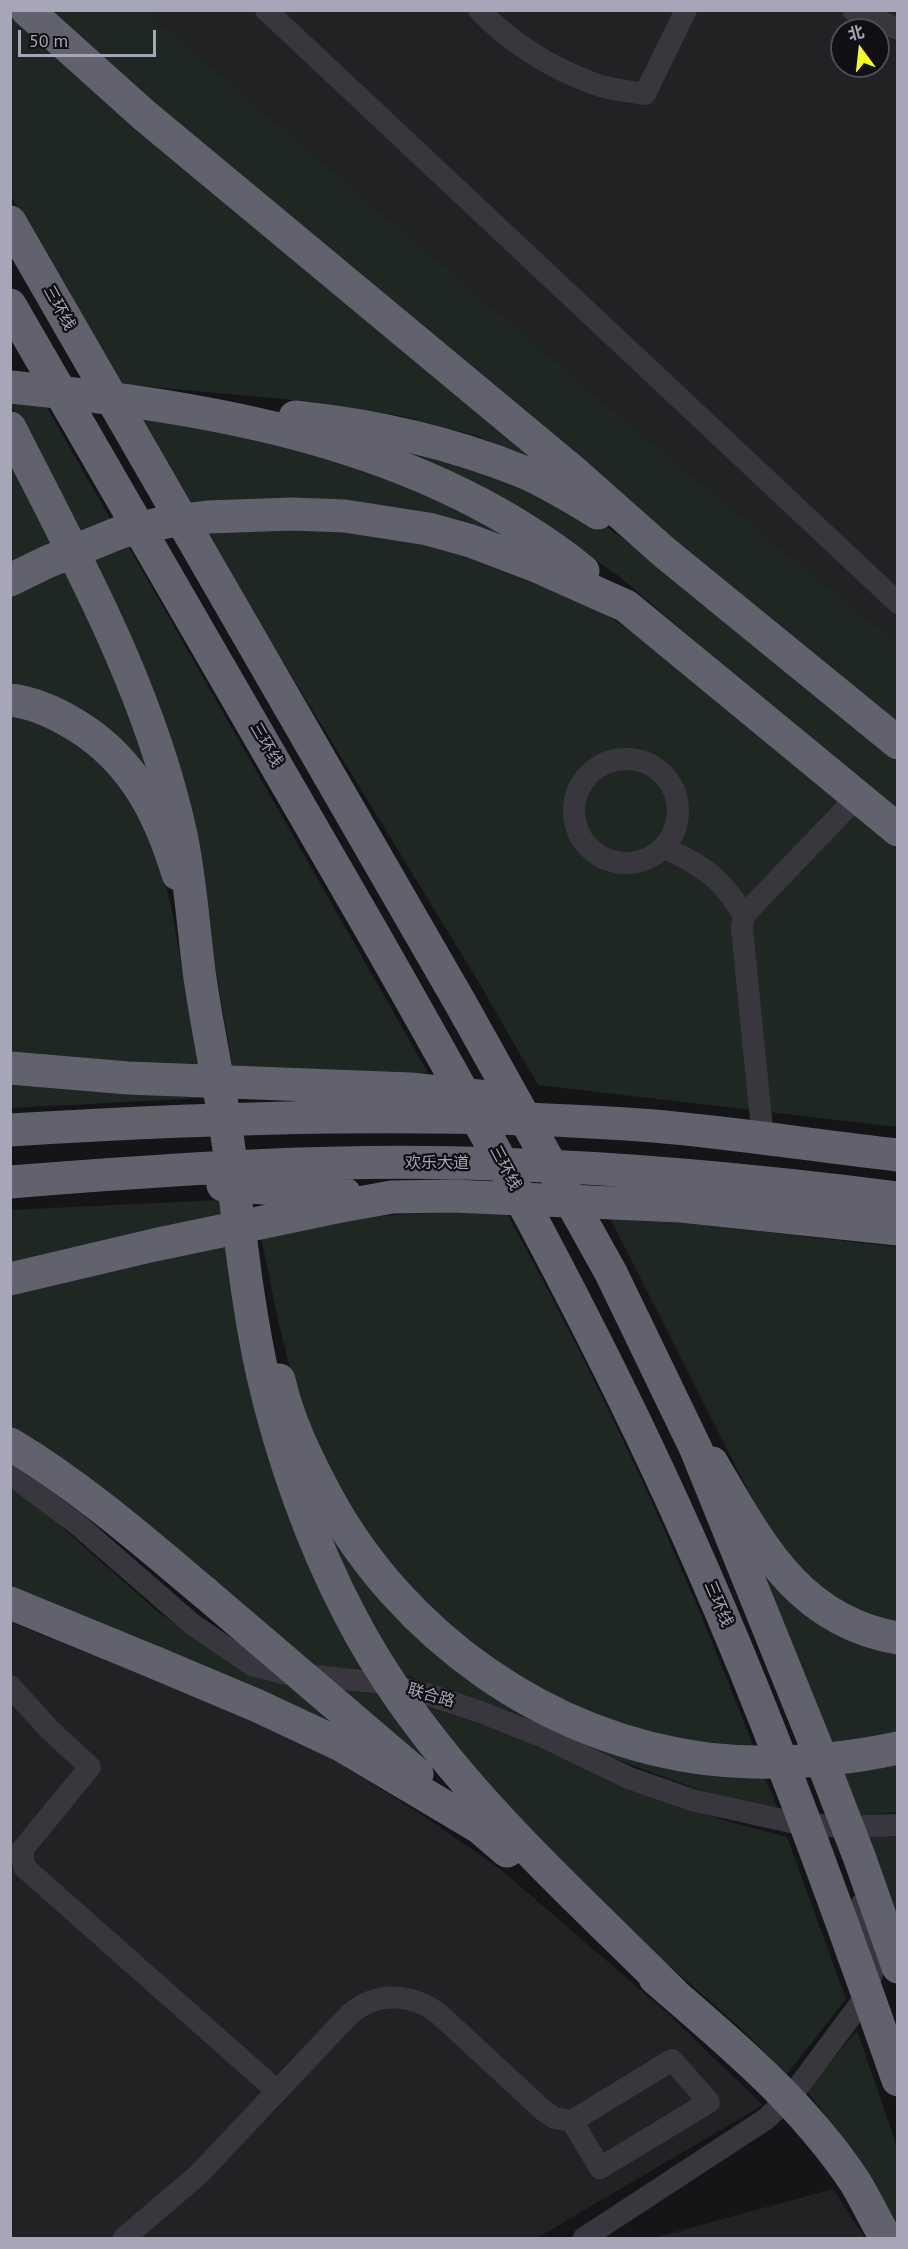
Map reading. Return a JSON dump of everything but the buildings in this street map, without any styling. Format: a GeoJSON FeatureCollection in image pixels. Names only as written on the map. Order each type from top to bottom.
{"type":"FeatureCollection","features":[{"type":"Feature","properties":{"kind":"highway"},"geometry":{"type":"LineString","coordinates":[[27,10],[144,115],[576,474],[664,552],[897,743]]}},
{"type":"Feature","properties":{"kind":"highway","name":"三环线"},"geometry":{"type":"LineString","coordinates":[[10,222],[534,1132],[610,1274],[696,1449],[819,1752],[860,1859],[897,1967]]}},
{"type":"Feature","properties":{"kind":"highway","name":"三环线"},"geometry":{"type":"LineString","coordinates":[[10,305],[190,613],[396,974],[493,1145],[572,1293],[656,1464],[721,1608],[816,1848],[897,2080]]}},
{"type":"Feature","properties":{"kind":"highway"},"geometry":{"type":"LineString","coordinates":[[10,387],[182,409],[344,422],[402,433],[450,446],[522,472],[567,495],[664,552]]}},
{"type":"Feature","properties":{"kind":"highway"},"geometry":{"type":"LineString","coordinates":[[182,409],[320,439],[368,454],[464,494],[516,524],[626,606],[897,830]]}},
{"type":"Feature","properties":{"kind":"highway"},"geometry":{"type":"LineString","coordinates":[[10,428],[110,627],[157,744],[172,796],[186,857],[193,924],[258,1350],[280,1441],[331,1576],[372,1657],[398,1697],[467,1784],[672,1993]]}},
{"type":"Feature","properties":{"kind":"highway"},"geometry":{"type":"LineString","coordinates":[[10,580],[47,562],[122,532],[167,522],[207,517],[292,514],[345,516],[385,521],[450,535],[534,565],[626,606]]}},
{"type":"Feature","properties":{"kind":"highway"},"geometry":{"type":"LineString","coordinates":[[10,700],[41,707],[82,728],[98,740],[127,769],[144,791],[158,818],[171,850],[193,924]]}},
{"type":"Feature","properties":{"kind":"highway"},"geometry":{"type":"LineString","coordinates":[[10,1068],[128,1078],[410,1089],[563,1105],[655,1126]]}},
{"type":"Feature","properties":{"kind":"highway"},"geometry":{"type":"LineString","coordinates":[[10,1130],[155,1121],[459,1117],[655,1126],[897,1155]]}},
{"type":"Feature","properties":{"kind":"highway","name":"欢乐大道"},"geometry":{"type":"LineString","coordinates":[[10,1182],[160,1170],[310,1163],[495,1164],[708,1176],[897,1198]]}},
{"type":"Feature","properties":{"kind":"highway"},"geometry":{"type":"LineString","coordinates":[[160,1170],[199,1183],[392,1197],[452,1196],[681,1206],[897,1229]]}},
{"type":"Feature","properties":{"kind":"highway"},"geometry":{"type":"LineString","coordinates":[[10,1279],[187,1238],[392,1197]]}},
{"type":"Feature","properties":{"kind":"highway"},"geometry":{"type":"LineString","coordinates":[[243,1248],[281,1392],[311,1465],[334,1508],[351,1538],[387,1586],[416,1616],[474,1664],[534,1702],[571,1721],[628,1742],[669,1752],[709,1759],[781,1762],[897,1748]]}},
{"type":"Feature","properties":{"kind":"highway"},"geometry":{"type":"LineString","coordinates":[[666,1385],[728,1491],[781,1571],[806,1597],[826,1611],[853,1624],[897,1638]]}},
{"type":"Feature","properties":{"kind":"highway"},"geometry":{"type":"LineString","coordinates":[[10,1443],[69,1481],[107,1510],[479,1827],[765,2075],[808,2122],[855,2182],[886,2238]]}},
{"type":"Feature","properties":{"kind":"highway"},"geometry":{"type":"LineString","coordinates":[[10,1603],[258,1706],[341,1745],[479,1827]]}},
{"type":"Feature","properties":{"kind":"street"},"geometry":{"type":"LineString","coordinates":[[266,10],[897,603]]}},
{"type":"Feature","properties":{"kind":"street"},"geometry":{"type":"LineString","coordinates":[[479,10],[498,30],[544,62],[597,85],[645,94],[686,10]]}},
{"type":"Feature","properties":{"kind":"street"},"geometry":{"type":"LineString","coordinates":[[853,10],[897,29]]}},
{"type":"Feature","properties":{"kind":"street"},"geometry":{"type":"LineString","coordinates":[[854,564],[897,579]]}},
{"type":"Feature","properties":{"kind":"street"},"geometry":{"type":"LineString","coordinates":[[635,760],[646,763],[665,777],[672,786],[678,809],[674,831],[663,847],[650,856],[628,862],[605,858],[586,845],[575,824],[574,813],[578,790],[592,772],[612,761],[635,760]]}},
{"type":"Feature","properties":{"kind":"street"},"geometry":{"type":"LineString","coordinates":[[763,1139],[742,928],[744,915],[858,796]]}},
{"type":"Feature","properties":{"kind":"street"},"geometry":{"type":"LineString","coordinates":[[663,847],[691,861],[713,876],[722,884],[744,915]]}},
{"type":"Feature","properties":{"kind":"street","name":"联合路"},"geometry":{"type":"LineString","coordinates":[[10,1474],[77,1524],[192,1624],[252,1665],[283,1673],[376,1682],[427,1694],[546,1738],[628,1778],[692,1800],[791,1822],[840,1827],[897,1825]]}},
{"type":"Feature","properties":{"kind":"street"},"geometry":{"type":"LineString","coordinates":[[10,1686],[90,1767],[22,1850],[24,1867],[277,2091]]}},
{"type":"Feature","properties":{"kind":"street"},"geometry":{"type":"LineString","coordinates":[[584,2238],[766,2119],[779,2108],[796,2090],[863,2000],[872,1974],[872,1948],[867,1923],[845,1860],[840,1827]]}},
{"type":"Feature","properties":{"kind":"street"},"geometry":{"type":"LineString","coordinates":[[124,2238],[198,2175],[358,2007],[379,1999],[402,1997],[416,2000],[438,2013],[543,2111],[555,2118],[572,2121],[672,2060],[709,2102],[600,2168],[572,2121]]}},
{"type":"Feature","properties":{"kind":"shaded area"},"geometry":{"type":"Polygon","coordinates":[[[10,11],[15,11],[537,452],[533,461],[477,436],[402,416],[315,402],[118,384],[11,196],[10,11]]]}},
{"type":"Feature","properties":{"kind":"shaded area"},"geometry":{"type":"Polygon","coordinates":[[[40,11],[146,11],[628,423],[897,643],[897,727],[40,11]]]}},
{"type":"Feature","properties":{"kind":"shaded area"},"geometry":{"type":"Polygon","coordinates":[[[146,11],[897,11],[897,643],[628,423],[146,11]]]}},
{"type":"Feature","properties":{"kind":"shaded area"},"geometry":{"type":"Polygon","coordinates":[[[10,397],[41,397],[112,522],[79,535],[11,406],[10,397]]]}},
{"type":"Feature","properties":{"kind":"shaded area"},"geometry":{"type":"Polygon","coordinates":[[[133,410],[247,430],[402,479],[533,549],[189,506],[133,410]]]}},
{"type":"Feature","properties":{"kind":"shaded area"},"geometry":{"type":"Polygon","coordinates":[[[351,431],[445,452],[601,523],[654,560],[897,761],[897,814],[620,577],[561,536],[351,431]]]}},
{"type":"Feature","properties":{"kind":"shaded area"},"geometry":{"type":"Polygon","coordinates":[[[10,457],[55,545],[10,564],[10,457]]]}},
{"type":"Feature","properties":{"kind":"shaded area"},"geometry":{"type":"Polygon","coordinates":[[[291,523],[434,542],[585,600],[652,646],[851,807],[897,848],[897,1127],[538,1085],[478,981],[200,526],[291,523]]]}},
{"type":"Feature","properties":{"kind":"shaded area"},"geometry":{"type":"Polygon","coordinates":[[[126,542],[428,1073],[407,1076],[233,1070],[208,923],[90,555],[126,542]]]}},
{"type":"Feature","properties":{"kind":"shaded area"},"geometry":{"type":"Polygon","coordinates":[[[67,567],[87,605],[155,779],[11,688],[10,593],[67,567]]]}},
{"type":"Feature","properties":{"kind":"shaded area"},"geometry":{"type":"Polygon","coordinates":[[[11,714],[25,717],[85,745],[123,783],[162,869],[172,911],[199,1068],[11,1058],[11,714]]]}},
{"type":"Feature","properties":{"kind":"shaded area"},"geometry":{"type":"Polygon","coordinates":[[[11,1078],[202,1088],[204,1098],[11,1108],[11,1078]]]}},
{"type":"Feature","properties":{"kind":"shaded area"},"geometry":{"type":"Polygon","coordinates":[[[219,1200],[223,1219],[11,1267],[10,1210],[219,1200]]]}},
{"type":"Feature","properties":{"kind":"shaded area"},"geometry":{"type":"Polygon","coordinates":[[[504,1208],[556,1305],[651,1501],[703,1620],[756,1753],[714,1749],[611,1723],[517,1679],[423,1609],[337,1490],[295,1389],[260,1232],[364,1217],[504,1208]]]}},
{"type":"Feature","properties":{"kind":"shaded area"},"geometry":{"type":"Polygon","coordinates":[[[608,1214],[897,1247],[897,1626],[848,1608],[802,1573],[765,1524],[608,1214]]]}},
{"type":"Feature","properties":{"kind":"shaded area"},"geometry":{"type":"Polygon","coordinates":[[[226,1239],[365,1669],[316,1666],[209,1575],[113,1501],[11,1429],[10,1290],[226,1239]]]}},
{"type":"Feature","properties":{"kind":"shaded area"},"geometry":{"type":"Polygon","coordinates":[[[10,1488],[39,1507],[158,1612],[239,1668],[298,1686],[362,1740],[11,1590],[10,1488]]]}},
{"type":"Feature","properties":{"kind":"shaded area"},"geometry":{"type":"Polygon","coordinates":[[[318,1514],[469,1671],[763,1773],[779,1811],[700,1790],[577,1745],[456,1693],[396,1672],[318,1514]]]}},
{"type":"Feature","properties":{"kind":"shaded area"},"geometry":{"type":"Polygon","coordinates":[[[761,1573],[897,1652],[897,1741],[833,1747],[761,1573]]]}},
{"type":"Feature","properties":{"kind":"shaded area"},"geometry":{"type":"Polygon","coordinates":[[[10,1622],[259,1721],[325,1754],[419,1813],[499,1868],[666,2012],[763,2105],[537,2238],[11,2238],[10,1622]]]}},
{"type":"Feature","properties":{"kind":"shaded area"},"geometry":{"type":"Polygon","coordinates":[[[337,1688],[381,1692],[433,1763],[429,1768],[337,1688]]]}},
{"type":"Feature","properties":{"kind":"shaded area"},"geometry":{"type":"Polygon","coordinates":[[[416,1701],[525,1741],[647,1794],[730,1822],[787,1837],[846,1999],[787,2074],[737,2025],[630,1931],[559,1863],[416,1701]]]}},
{"type":"Feature","properties":{"kind":"shaded area"},"geometry":{"type":"Polygon","coordinates":[[[897,1755],[897,1812],[859,1816],[841,1763],[897,1755]]]}},
{"type":"Feature","properties":{"kind":"shaded area"},"geometry":{"type":"Polygon","coordinates":[[[897,1834],[897,1921],[867,1836],[897,1834]]]}},
{"type":"Feature","properties":{"kind":"shaded area"},"geometry":{"type":"Polygon","coordinates":[[[857,2030],[897,2147],[897,2223],[858,2158],[807,2091],[857,2030]]]}},
{"type":"Feature","properties":{"kind":"shaded area"},"geometry":{"type":"Polygon","coordinates":[[[833,2189],[865,2238],[653,2238],[833,2189]]]}}]}
